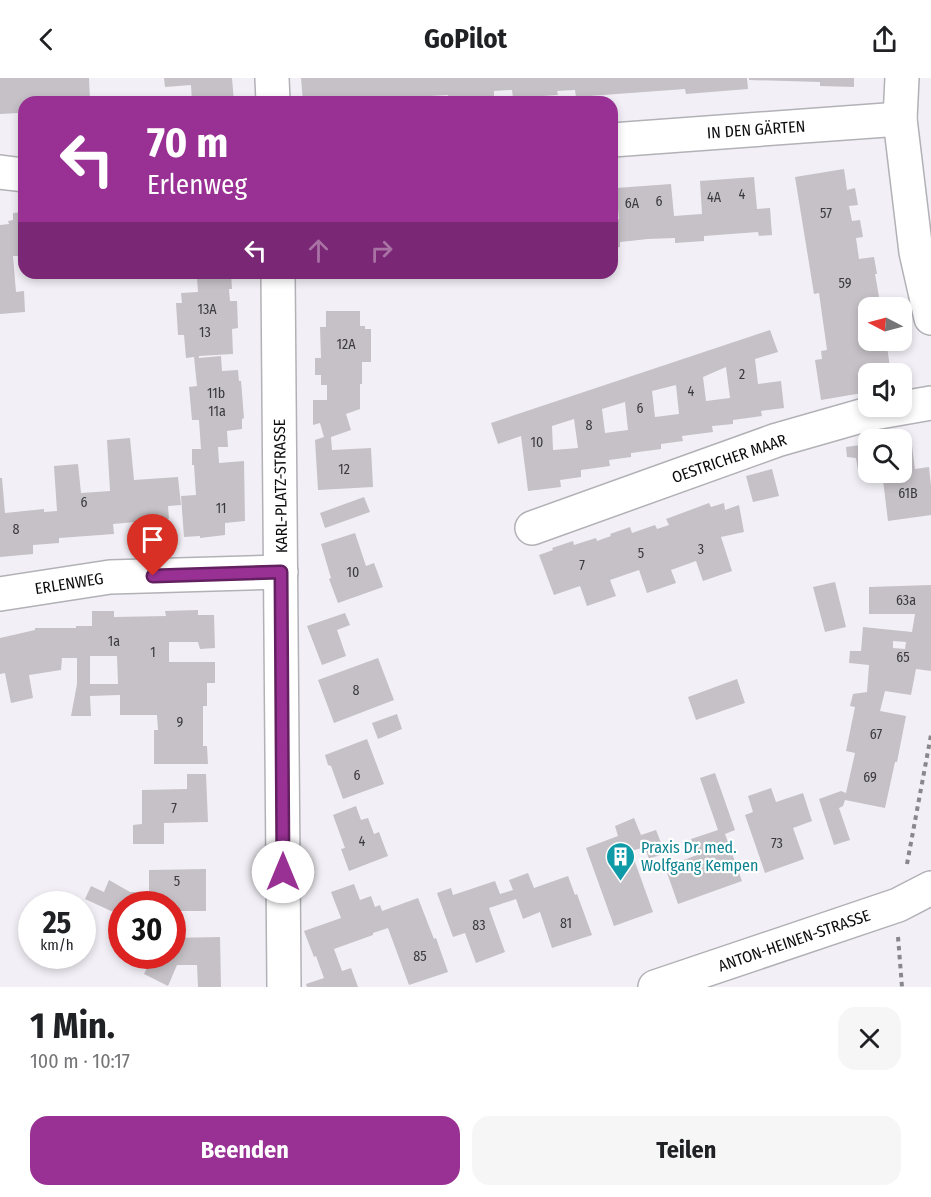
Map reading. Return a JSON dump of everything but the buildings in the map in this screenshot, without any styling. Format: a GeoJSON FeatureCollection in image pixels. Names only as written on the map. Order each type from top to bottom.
{"type":"FeatureCollection","features":[{"type":"Feature","properties":{"kind":"street"},"geometry":{"type":"LineString","coordinates":[[272,78],[273,96]]}},
{"type":"Feature","properties":{"kind":"street"},"geometry":{"type":"LineString","coordinates":[[902,78],[900,119],[916,252],[931,318]]}},
{"type":"Feature","properties":{"kind":"street","name":"IN DEN GÄRTEN"},"geometry":{"type":"LineString","coordinates":[[618,140],[900,119]]}},
{"type":"Feature","properties":{"kind":"street"},"geometry":{"type":"LineString","coordinates":[[0,172],[18,174]]}},
{"type":"Feature","properties":{"kind":"street","name":"KARL-PLATZ-STRASSE"},"geometry":{"type":"LineString","coordinates":[[278,279],[284,987]]}},
{"type":"Feature","properties":{"kind":"street","name":"OESTRICHER MAAR"},"geometry":{"type":"LineString","coordinates":[[532,528],[777,440],[868,414],[931,404]]}},
{"type":"Feature","properties":{"kind":"street","name":"ERLENWEG"},"geometry":{"type":"LineString","coordinates":[[0,594],[110,577],[281,572]]}},
{"type":"Feature","properties":{"kind":"street","name":"ANTON-HEINEN-STRASSE"},"geometry":{"type":"LineString","coordinates":[[656,987],[898,905],[931,888]]}},
{"type":"Feature","properties":{"kind":"path"},"geometry":{"type":"LineString","coordinates":[[902,987],[898,905],[931,735]]}},
{"type":"Feature","properties":{"kind":"place","name":"Praxis Dr. med. Wolfgang Kempen"},"geometry":{"type":"Point","coordinates":[620,882]}},
{"type":"Feature","properties":{"kind":"route"},"geometry":{"type":"LineString","coordinates":[[153,576],[281,572],[283,872]]}}]}
